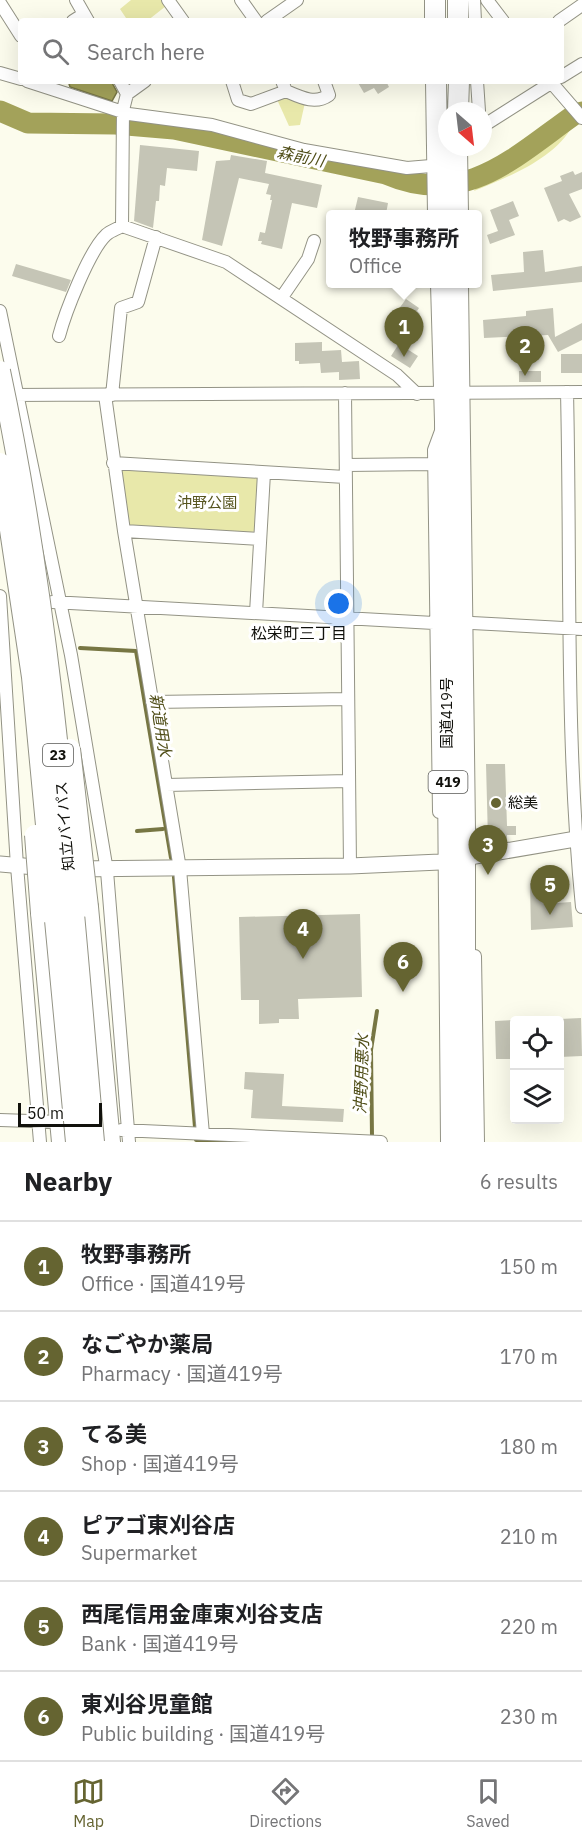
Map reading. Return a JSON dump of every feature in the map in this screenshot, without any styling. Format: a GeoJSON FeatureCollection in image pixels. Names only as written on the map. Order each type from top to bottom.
{"type":"FeatureCollection","features":[{"type":"Feature","properties":{"kind":"highway"},"geometry":{"type":"LineString","coordinates":[[435,0],[435,18]]}},
{"type":"Feature","properties":{"kind":"highway"},"geometry":{"type":"LineString","coordinates":[[458,0],[458,18]]}},
{"type":"Feature","properties":{"kind":"highway"},"geometry":{"type":"LineString","coordinates":[[436,84],[436,189]]}},
{"type":"Feature","properties":{"kind":"highway"},"geometry":{"type":"LineString","coordinates":[[458,102],[459,84]]}},
{"type":"Feature","properties":{"kind":"highway"},"geometry":{"type":"LineString","coordinates":[[458,156],[458,210]]}},
{"type":"Feature","properties":{"kind":"highway","name":"国道419号"},"geometry":{"type":"LineString","coordinates":[[441,288],[452,422],[457,860],[465,1142]]}},
{"type":"Feature","properties":{"kind":"highway","name":"国道419号"},"geometry":{"type":"LineString","coordinates":[[451,393],[458,288]]}},
{"type":"Feature","properties":{"kind":"highway","name":"知立バイパス"},"geometry":{"type":"LineString","coordinates":[[0,370],[24,498],[94,1142]]}},
{"type":"Feature","properties":{"kind":"highway","name":"知立バイパス"},"geometry":{"type":"LineString","coordinates":[[0,463],[42,675],[76,1142]]}},
{"type":"Feature","properties":{"kind":"highway"},"geometry":{"type":"LineString","coordinates":[[61,1132],[41,913],[26,709],[42,675],[64,705],[119,1136]]}},
{"type":"Feature","properties":{"kind":"highway","name":"国道419号"},"geometry":{"type":"LineString","coordinates":[[451,1142],[457,860]]}},
{"type":"Feature","properties":{"kind":"street"},"geometry":{"type":"LineString","coordinates":[[76,0],[86,17]]}},
{"type":"Feature","properties":{"kind":"street"},"geometry":{"type":"LineString","coordinates":[[168,0],[181,18]]}},
{"type":"Feature","properties":{"kind":"street"},"geometry":{"type":"LineString","coordinates":[[241,0],[253,18]]}},
{"type":"Feature","properties":{"kind":"street"},"geometry":{"type":"LineString","coordinates":[[284,16],[297,0]]}},
{"type":"Feature","properties":{"kind":"street"},"geometry":{"type":"LineString","coordinates":[[474,0],[475,18]]}},
{"type":"Feature","properties":{"kind":"street"},"geometry":{"type":"LineString","coordinates":[[487,0],[501,18]]}},
{"type":"Feature","properties":{"kind":"street"},"geometry":{"type":"LineString","coordinates":[[0,3],[18,31]]}},
{"type":"Feature","properties":{"kind":"street"},"geometry":{"type":"LineString","coordinates":[[563,18],[582,5]]}},
{"type":"Feature","properties":{"kind":"street"},"geometry":{"type":"LineString","coordinates":[[564,74],[582,64]]}},
{"type":"Feature","properties":{"kind":"street"},"geometry":{"type":"LineString","coordinates":[[0,73],[18,78]]}},
{"type":"Feature","properties":{"kind":"street"},"geometry":{"type":"LineString","coordinates":[[36,84],[123,114],[212,125],[304,150],[407,168],[436,189]]}},
{"type":"Feature","properties":{"kind":"street"},"geometry":{"type":"LineString","coordinates":[[122,84],[127,94],[123,114],[122,226]]}},
{"type":"Feature","properties":{"kind":"street"},"geometry":{"type":"LineString","coordinates":[[127,94],[141,84]]}},
{"type":"Feature","properties":{"kind":"street"},"geometry":{"type":"LineString","coordinates":[[233,84],[238,100],[251,104],[284,86],[305,100],[322,100],[328,95],[325,84]]}},
{"type":"Feature","properties":{"kind":"street"},"geometry":{"type":"LineString","coordinates":[[477,84],[478,102]]}},
{"type":"Feature","properties":{"kind":"street"},"geometry":{"type":"LineString","coordinates":[[492,120],[548,84]]}},
{"type":"Feature","properties":{"kind":"street"},"geometry":{"type":"LineString","coordinates":[[558,84],[576,104],[582,118]]}},
{"type":"Feature","properties":{"kind":"street"},"geometry":{"type":"LineString","coordinates":[[59,336],[67,307],[91,259],[105,236],[122,226],[226,262],[397,375],[417,394]]}},
{"type":"Feature","properties":{"kind":"street"},"geometry":{"type":"LineString","coordinates":[[156,237],[138,302],[121,308],[108,395],[113,463],[180,869],[202,1134]]}},
{"type":"Feature","properties":{"kind":"street"},"geometry":{"type":"LineString","coordinates":[[282,297],[308,259],[314,241]]}},
{"type":"Feature","properties":{"kind":"street"},"geometry":{"type":"LineString","coordinates":[[0,311],[58,602],[71,655],[106,871],[119,1136],[202,1134],[381,1142]]}},
{"type":"Feature","properties":{"kind":"street"},"geometry":{"type":"LineString","coordinates":[[567,392],[576,547],[579,839],[582,907]]}},
{"type":"Feature","properties":{"kind":"street"},"geometry":{"type":"LineString","coordinates":[[0,395],[582,392]]}},
{"type":"Feature","properties":{"kind":"street"},"geometry":{"type":"LineString","coordinates":[[345,393],[350,866]]}},
{"type":"Feature","properties":{"kind":"street"},"geometry":{"type":"LineString","coordinates":[[443,1142],[443,950],[457,860],[472,623],[469,446],[452,422],[434,450],[434,622],[457,860],[478,1142]]}},
{"type":"Feature","properties":{"kind":"street"},"geometry":{"type":"LineString","coordinates":[[113,463],[264,473],[345,471],[434,464]]}},
{"type":"Feature","properties":{"kind":"street"},"geometry":{"type":"LineString","coordinates":[[256,613],[264,473]]}},
{"type":"Feature","properties":{"kind":"street"},"geometry":{"type":"LineString","coordinates":[[124,531],[260,539]]}},
{"type":"Feature","properties":{"kind":"street"},"geometry":{"type":"LineString","coordinates":[[40,1142],[17,866],[0,597],[138,608],[434,622]]}},
{"type":"Feature","properties":{"kind":"street"},"geometry":{"type":"LineString","coordinates":[[472,623],[576,629]]}},
{"type":"Feature","properties":{"kind":"street"},"geometry":{"type":"LineString","coordinates":[[152,702],[347,699]]}},
{"type":"Feature","properties":{"kind":"street"},"geometry":{"type":"LineString","coordinates":[[166,785],[349,781]]}},
{"type":"Feature","properties":{"kind":"street"},"geometry":{"type":"LineString","coordinates":[[0,864],[106,871],[350,866],[457,860],[579,839]]}},
{"type":"Feature","properties":{"kind":"street"},"geometry":{"type":"LineString","coordinates":[[0,1120],[39,1123],[61,1132]]}},
{"type":"Feature","properties":{"kind":"green space"},"geometry":{"type":"Polygon","coordinates":[[[131,0],[161,0],[166,6],[151,18],[126,18],[120,9],[131,0]]]}},
{"type":"Feature","properties":{"kind":"green space"},"geometry":{"type":"Polygon","coordinates":[[[275,95],[306,98],[300,125],[289,126],[275,95]]]}},
{"type":"Feature","properties":{"kind":"green space"},"geometry":{"type":"Polygon","coordinates":[[[565,123],[573,125],[555,148],[543,157],[516,173],[474,191],[479,181],[511,162],[565,123]]]}},
{"type":"Feature","properties":{"kind":"green space","name":"沖野公園"},"geometry":{"type":"Polygon","coordinates":[[[124,470],[256,477],[259,481],[255,530],[251,533],[132,527],[127,522],[119,473],[124,470]]]}},
{"type":"Feature","properties":{"kind":"shaded area"},"geometry":{"type":"Polygon","coordinates":[[[69,84],[113,84],[117,92],[112,101],[70,87],[69,84]]]}},
{"type":"Feature","properties":{"kind":"building"},"geometry":{"type":"Polygon","coordinates":[[[359,84],[388,84],[389,87],[378,94],[374,88],[364,93],[359,84]]]}},
{"type":"Feature","properties":{"kind":"building"},"geometry":{"type":"Polygon","coordinates":[[[140,145],[199,151],[197,171],[167,168],[165,186],[160,185],[159,201],[156,201],[153,228],[134,221],[140,145]]]}},
{"type":"Feature","properties":{"kind":"building"},"geometry":{"type":"Polygon","coordinates":[[[231,155],[267,161],[265,173],[322,185],[317,208],[292,203],[282,249],[261,244],[262,241],[258,241],[260,232],[265,233],[272,200],[270,200],[271,195],[266,194],[269,184],[239,178],[222,246],[202,240],[216,161],[230,160],[231,155]]]}},
{"type":"Feature","properties":{"kind":"building"},"geometry":{"type":"Polygon","coordinates":[[[573,171],[575,175],[582,172],[582,189],[569,194],[581,217],[570,222],[564,219],[558,222],[544,188],[562,181],[560,176],[573,171]]]}},
{"type":"Feature","properties":{"kind":"building"},"geometry":{"type":"Polygon","coordinates":[[[358,197],[388,203],[387,210],[355,210],[358,197]]]}},
{"type":"Feature","properties":{"kind":"building"},"geometry":{"type":"Polygon","coordinates":[[[513,201],[519,216],[509,220],[515,235],[490,244],[487,235],[498,231],[490,210],[513,201]]]}},
{"type":"Feature","properties":{"kind":"building"},"geometry":{"type":"Polygon","coordinates":[[[543,250],[545,272],[582,266],[582,282],[493,291],[491,275],[524,272],[523,252],[543,250]]]}},
{"type":"Feature","properties":{"kind":"building"},"geometry":{"type":"Polygon","coordinates":[[[16,264],[71,280],[66,292],[12,276],[16,264]]]}},
{"type":"Feature","properties":{"kind":"building"},"geometry":{"type":"Polygon","coordinates":[[[406,299],[419,308],[417,311],[420,314],[411,327],[419,332],[407,349],[418,356],[410,368],[391,356],[402,339],[392,332],[404,315],[398,310],[406,299]]]}},
{"type":"Feature","properties":{"kind":"building"},"geometry":{"type":"Polygon","coordinates":[[[553,308],[555,337],[582,323],[582,340],[558,352],[548,335],[484,338],[483,320],[526,316],[526,311],[553,308]]]}},
{"type":"Feature","properties":{"kind":"building"},"geometry":{"type":"Polygon","coordinates":[[[322,342],[322,351],[341,350],[342,362],[359,361],[360,379],[339,380],[339,372],[321,373],[320,363],[299,364],[299,361],[295,361],[295,343],[322,342]]]}},
{"type":"Feature","properties":{"kind":"building"},"geometry":{"type":"Polygon","coordinates":[[[561,354],[582,354],[582,373],[561,373],[561,354]]]}},
{"type":"Feature","properties":{"kind":"building"},"geometry":{"type":"Polygon","coordinates":[[[519,371],[541,371],[541,382],[519,382],[519,371]]]}},
{"type":"Feature","properties":{"kind":"building"},"geometry":{"type":"Polygon","coordinates":[[[486,764],[505,764],[507,826],[516,826],[516,835],[507,835],[507,840],[488,840],[486,764]]]}},
{"type":"Feature","properties":{"kind":"building"},"geometry":{"type":"Polygon","coordinates":[[[541,882],[543,904],[571,902],[573,927],[531,930],[530,883],[541,882]]]}},
{"type":"Feature","properties":{"kind":"building"},"geometry":{"type":"Polygon","coordinates":[[[360,914],[362,997],[298,999],[299,1019],[279,1019],[279,1023],[259,1024],[259,1000],[241,1000],[239,917],[360,914]]]}},
{"type":"Feature","properties":{"kind":"building"},"geometry":{"type":"Polygon","coordinates":[[[581,1018],[582,1056],[564,1057],[564,1019],[581,1018]]]}},
{"type":"Feature","properties":{"kind":"building"},"geometry":{"type":"Polygon","coordinates":[[[510,1020],[510,1059],[496,1059],[495,1021],[510,1020]]]}},
{"type":"Feature","properties":{"kind":"building"},"geometry":{"type":"Polygon","coordinates":[[[245,1072],[284,1074],[282,1106],[344,1109],[343,1122],[251,1118],[253,1090],[244,1089],[245,1072]]]}},
{"type":"Feature","properties":{"kind":"waterway","name":"森前川"},"geometry":{"type":"LineString","coordinates":[[0,111],[28,123],[115,124],[174,129],[386,174],[414,183],[440,185],[464,182],[509,162],[574,115],[582,112]]}},
{"type":"Feature","properties":{"kind":"waterway","name":"新道用水"},"geometry":{"type":"LineString","coordinates":[[80,648],[136,651],[171,858]]}},
{"type":"Feature","properties":{"kind":"waterway","name":"沖野用悪水"},"geometry":{"type":"LineString","coordinates":[[137,831],[163,829]]}},
{"type":"Feature","properties":{"kind":"waterway","name":"新道用水"},"geometry":{"type":"LineString","coordinates":[[174,877],[195,1127]]}},
{"type":"Feature","properties":{"kind":"waterway","name":"沖野用悪水"},"geometry":{"type":"LineString","coordinates":[[372,1137],[371,1050],[377,1011]]}},
{"type":"Feature","properties":{"kind":"waterway","name":"新道用水"},"geometry":{"type":"LineString","coordinates":[[196,1140],[226,1142]]}},
{"type":"Feature","properties":{"kind":"place","name":"牧野事務所"},"geometry":{"type":"Point","coordinates":[404,357]}},
{"type":"Feature","properties":{"kind":"place","name":"なごやか薬局"},"geometry":{"type":"Point","coordinates":[525,376]}},
{"type":"Feature","properties":{"kind":"place","name":"総美"},"geometry":{"type":"Point","coordinates":[496,803]}},
{"type":"Feature","properties":{"kind":"place","name":"てる美"},"geometry":{"type":"Point","coordinates":[488,875]}},
{"type":"Feature","properties":{"kind":"place","name":"西尾信用金庫東刈谷支店"},"geometry":{"type":"Point","coordinates":[550,915]}},
{"type":"Feature","properties":{"kind":"place","name":"ピアゴ東刈谷店"},"geometry":{"type":"Point","coordinates":[303,959]}},
{"type":"Feature","properties":{"kind":"place","name":"東刈谷児童館"},"geometry":{"type":"Point","coordinates":[403,992]}},
{"type":"Feature","properties":{"kind":"district","name":"松栄町三丁目"},"geometry":{"type":"Point","coordinates":[299,633]}}]}
